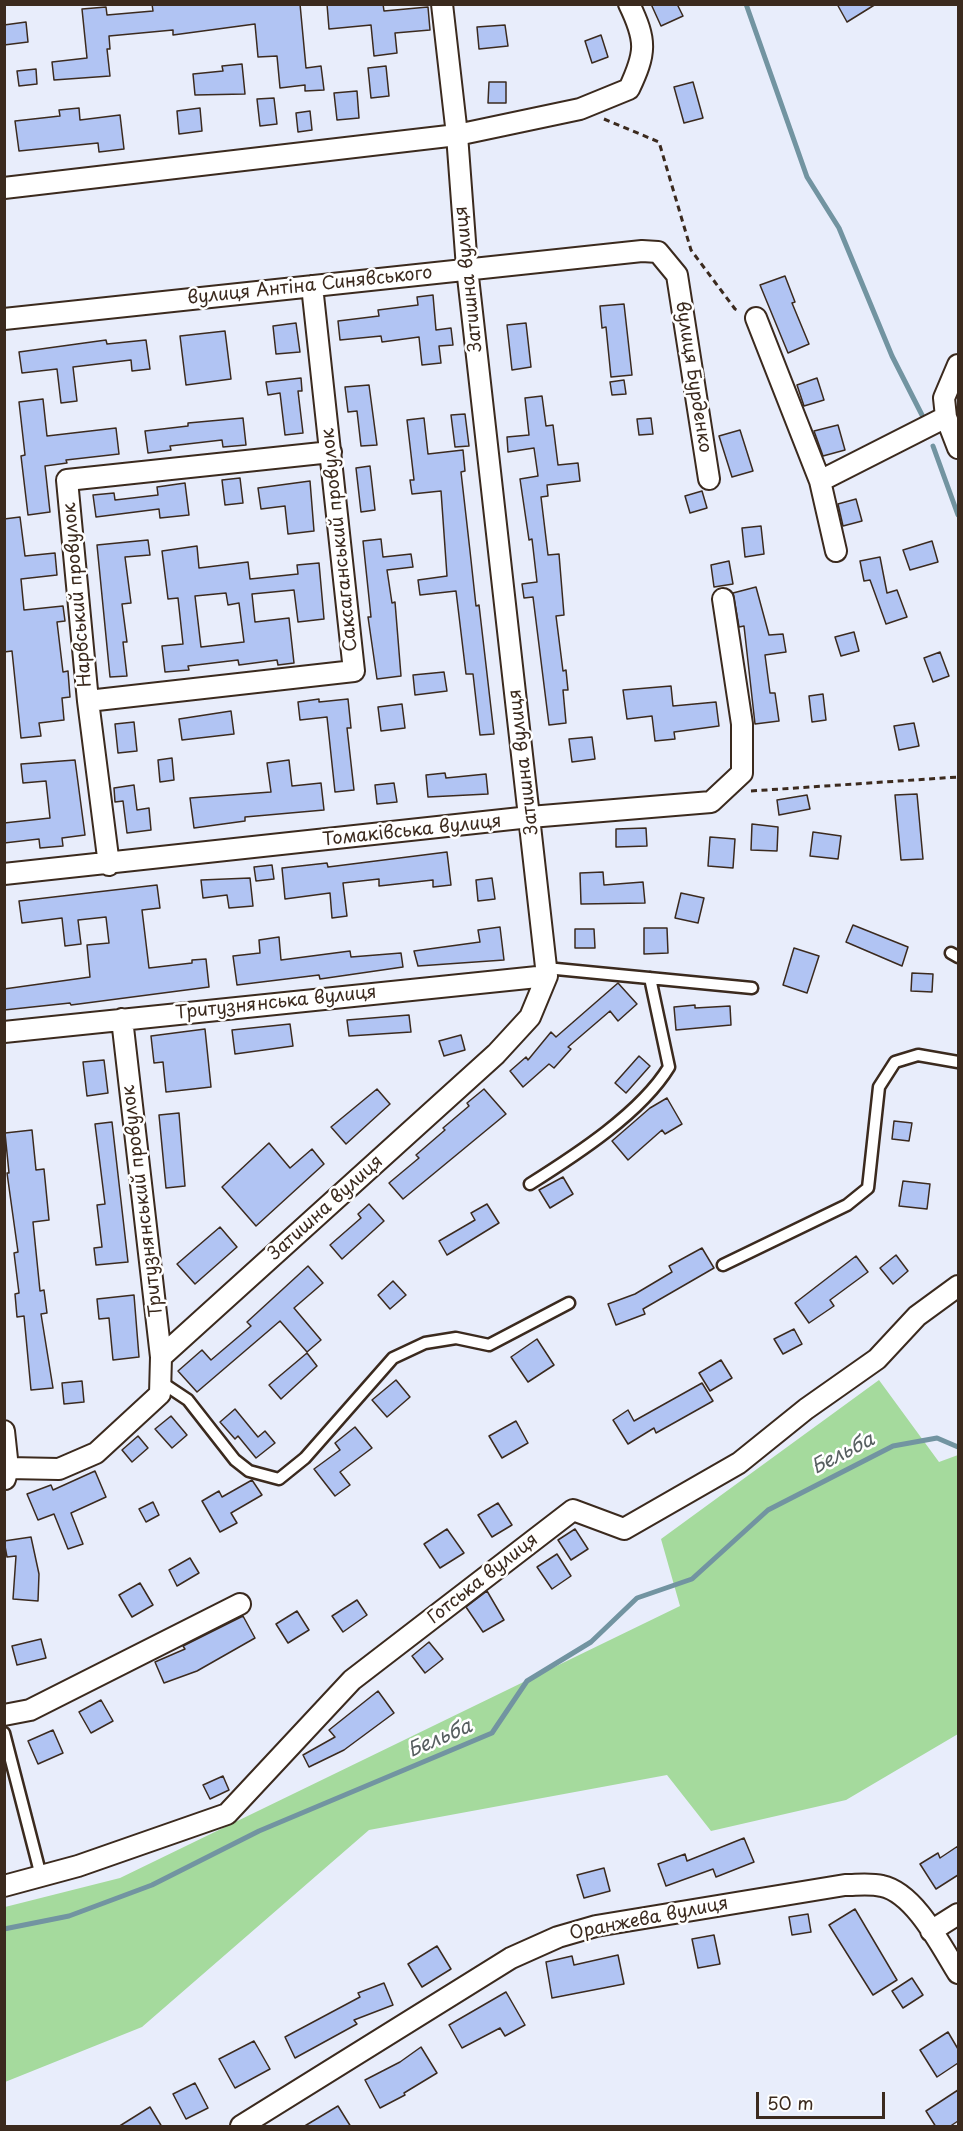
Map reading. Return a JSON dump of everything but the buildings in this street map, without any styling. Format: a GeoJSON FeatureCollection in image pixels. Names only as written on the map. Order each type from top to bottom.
{"type":"FeatureCollection","features":[{"type":"Feature","properties":{"kind":"street","name":"Затишна вулиця"},"geometry":{"type":"LineString","coordinates":[[161,1357],[496,1054],[530,1017],[547,972],[466,268],[457,135],[442,4]]}},
{"type":"Feature","properties":{"kind":"street"},"geometry":{"type":"LineString","coordinates":[[4,188],[457,135],[580,109],[629,89],[642,63],[643,40],[629,4]]}},
{"type":"Feature","properties":{"kind":"street","name":"вулиця Антіна Синявського"},"geometry":{"type":"LineString","coordinates":[[4,319],[642,251],[658,252],[677,275]]}},
{"type":"Feature","properties":{"kind":"street","name":"вулиця Бурденко"},"geometry":{"type":"LineString","coordinates":[[677,275],[709,479]]}},
{"type":"Feature","properties":{"kind":"street","name":"Саксаганський провулок"},"geometry":{"type":"LineString","coordinates":[[88,701],[354,671],[312,286]]}},
{"type":"Feature","properties":{"kind":"street"},"geometry":{"type":"LineString","coordinates":[[756,318],[820,481],[836,551]]}},
{"type":"Feature","properties":{"kind":"street"},"geometry":{"type":"LineString","coordinates":[[958,365],[944,398],[946,417],[958,448]]}},
{"type":"Feature","properties":{"kind":"street"},"geometry":{"type":"LineString","coordinates":[[820,481],[946,417]]}},
{"type":"Feature","properties":{"kind":"street","name":"Нарвський провулок"},"geometry":{"type":"LineString","coordinates":[[109,865],[88,701],[67,480],[331,452]]}},
{"type":"Feature","properties":{"kind":"street","name":"Томаківська вулиця"},"geometry":{"type":"LineString","coordinates":[[4,874],[109,865],[530,818],[711,802],[742,773],[742,724],[723,599]]}},
{"type":"Feature","properties":{"kind":"street","name":"Тритузнянська вулиця"},"geometry":{"type":"LineString","coordinates":[[4,1032],[547,972]]}},
{"type":"Feature","properties":{"kind":"street","name":"Тритузнянський провулок"},"geometry":{"type":"LineString","coordinates":[[122,1019],[161,1357],[161,1382]]}},
{"type":"Feature","properties":{"kind":"street","name":"Готська вулиця"},"geometry":{"type":"LineString","coordinates":[[4,1886],[42,1876],[227,1814],[352,1680],[573,1510],[624,1529],[739,1463],[806,1409],[877,1359],[917,1316],[958,1286]]}},
{"type":"Feature","properties":{"kind":"street"},"geometry":{"type":"LineString","coordinates":[[4,1431],[6,1474],[59,1469],[96,1453],[152,1403],[160,1394],[161,1382]]}},
{"type":"Feature","properties":{"kind":"street"},"geometry":{"type":"LineString","coordinates":[[4,1715],[30,1710],[240,1604]]}},
{"type":"Feature","properties":{"kind":"street","name":"Оранжева вулиця"},"geometry":{"type":"LineString","coordinates":[[241,2127],[511,1958],[558,1937],[596,1926],[844,1885],[869,1884],[884,1886],[905,1896],[958,1973]]}},
{"type":"Feature","properties":{"kind":"street"},"geometry":{"type":"LineString","coordinates":[[931,1931],[958,1914]]}},
{"type":"Feature","properties":{"kind":"lane"},"geometry":{"type":"LineString","coordinates":[[547,972],[650,978],[752,988]]}},
{"type":"Feature","properties":{"kind":"lane"},"geometry":{"type":"LineString","coordinates":[[530,1184],[584,1150],[658,1084],[669,1067],[650,978]]}},
{"type":"Feature","properties":{"kind":"lane"},"geometry":{"type":"LineString","coordinates":[[723,1265],[847,1205],[868,1188],[879,1087],[895,1062],[918,1055],[958,1062]]}},
{"type":"Feature","properties":{"kind":"lane"},"geometry":{"type":"LineString","coordinates":[[161,1382],[188,1400],[235,1460],[249,1471],[279,1479],[305,1458],[393,1358],[425,1343],[456,1338],[489,1345],[569,1303]]}},
{"type":"Feature","properties":{"kind":"lane"},"geometry":{"type":"LineString","coordinates":[[4,1733],[42,1876]]}},
{"type":"Feature","properties":{"kind":"path"},"geometry":{"type":"LineString","coordinates":[[580,109],[659,141],[691,250],[735,309]]}},
{"type":"Feature","properties":{"kind":"path"},"geometry":{"type":"LineString","coordinates":[[747,791],[958,777]]}},
{"type":"Feature","properties":{"kind":"green space"},"geometry":{"type":"Polygon","coordinates":[[[879,1380],[939,1462],[958,1455],[958,1734],[846,1800],[711,1831],[667,1775],[369,1830],[142,2027],[5,2082],[5,1907],[120,1878],[680,1606],[661,1539],[879,1380]]]}},
{"type":"Feature","properties":{"kind":"waterway"},"geometry":{"type":"LineString","coordinates":[[746,4],[807,177],[839,228],[892,356],[923,417]]}},
{"type":"Feature","properties":{"kind":"waterway"},"geometry":{"type":"LineString","coordinates":[[933,446],[958,515]]}},
{"type":"Feature","properties":{"kind":"waterway","name":"Бельба"},"geometry":{"type":"LineString","coordinates":[[4,1929],[69,1916],[152,1885],[259,1831],[492,1733],[527,1681],[591,1642],[637,1598],[692,1579],[768,1510],[893,1446],[937,1438],[958,1447]]}}]}
